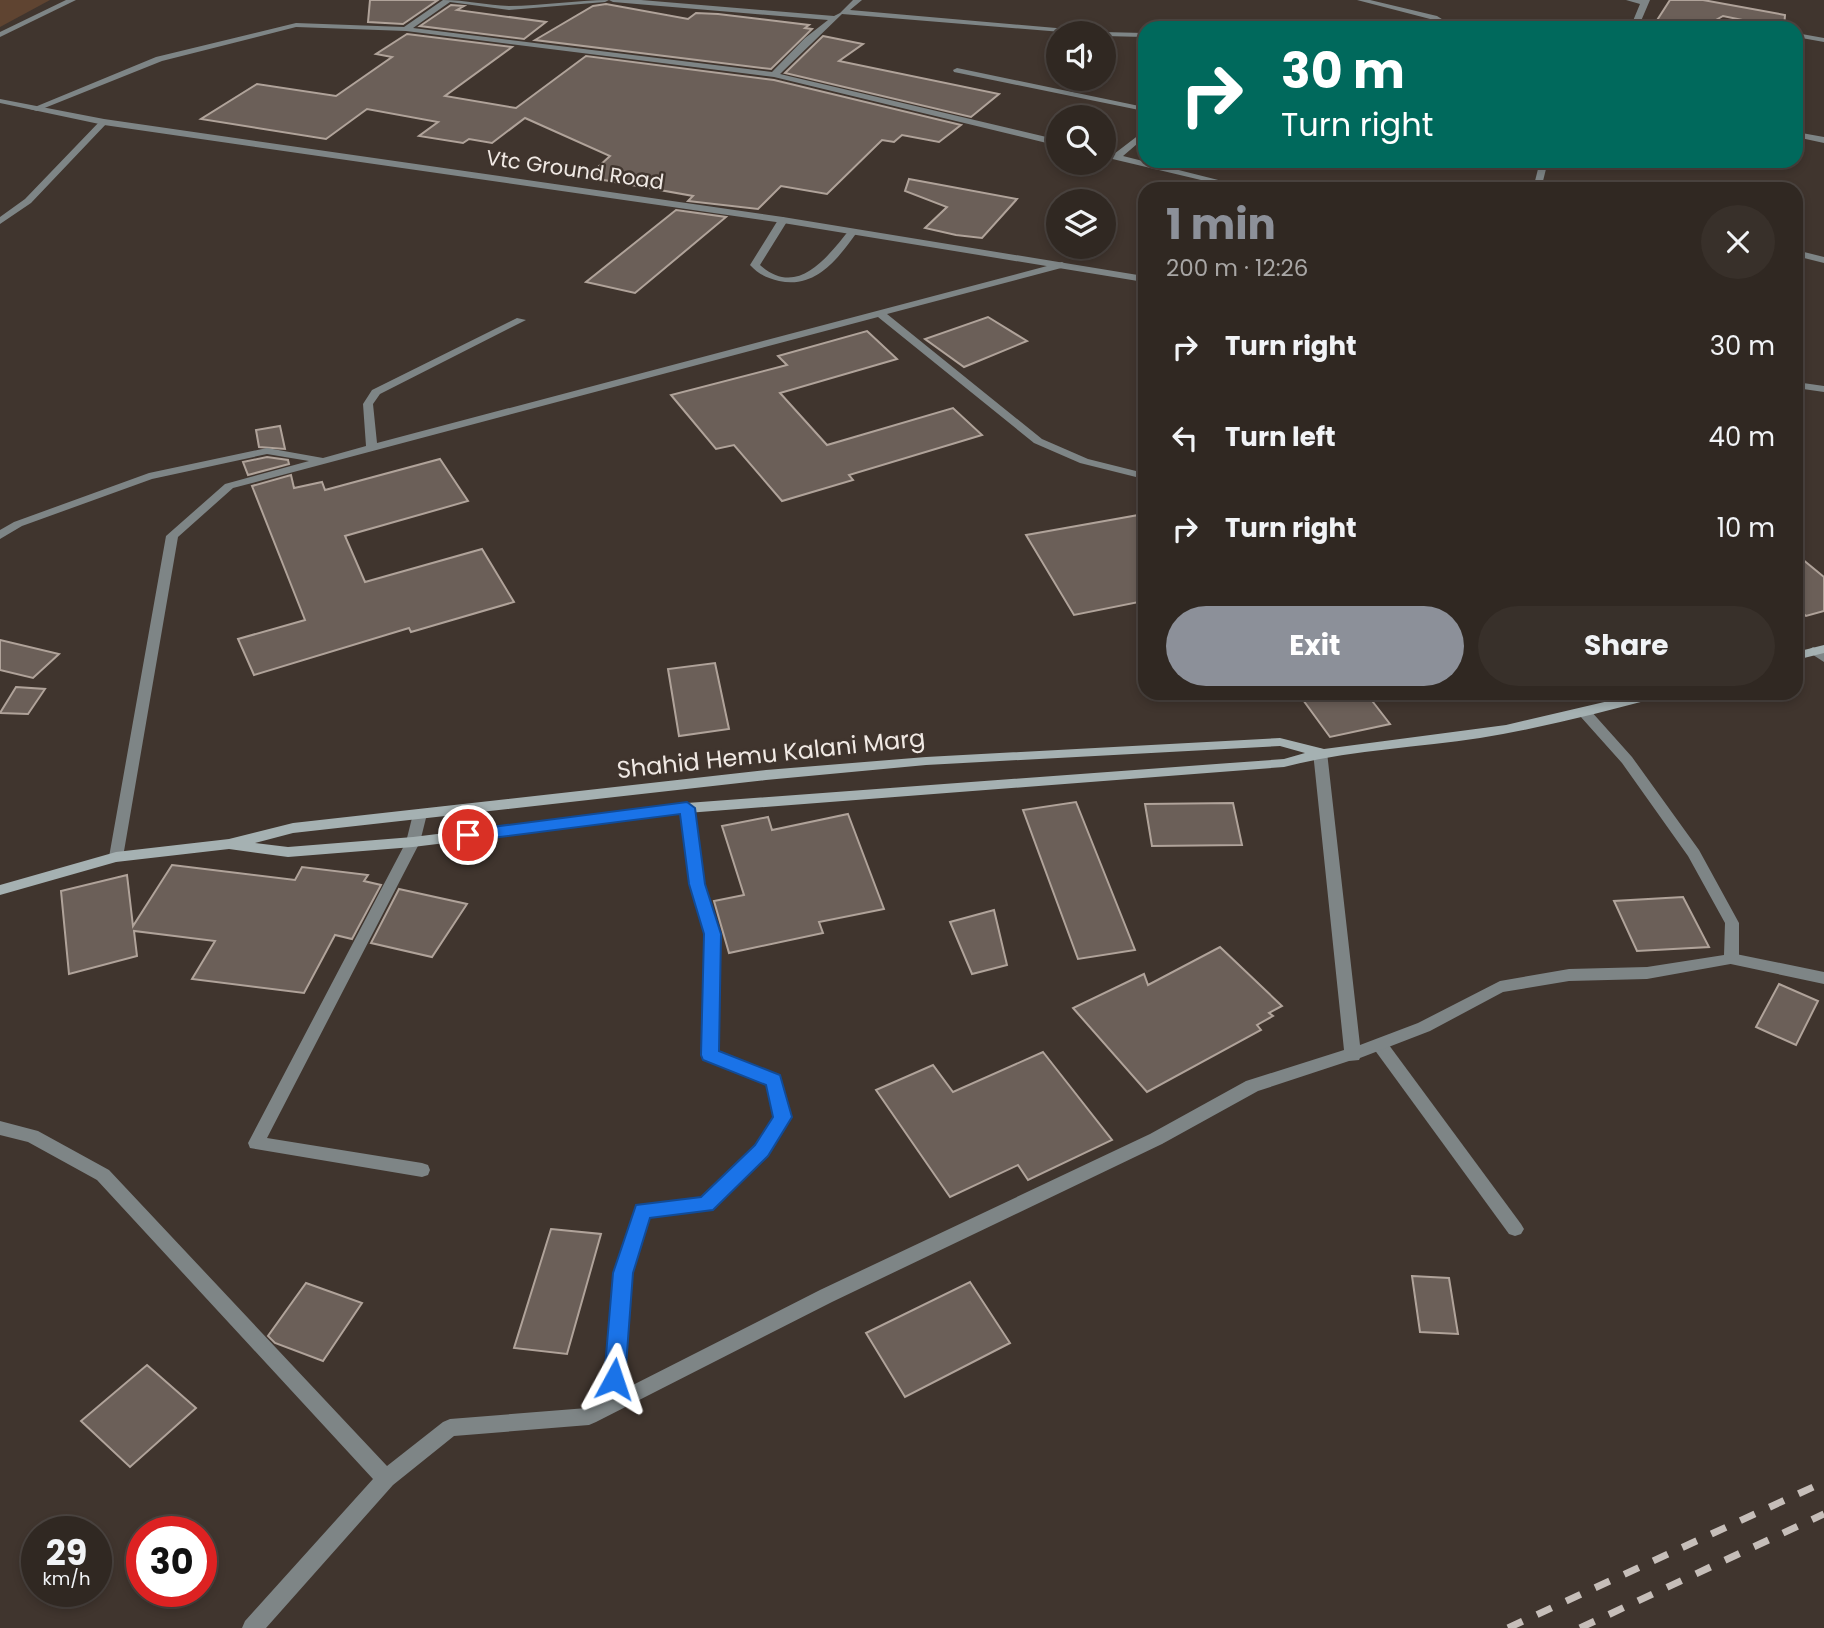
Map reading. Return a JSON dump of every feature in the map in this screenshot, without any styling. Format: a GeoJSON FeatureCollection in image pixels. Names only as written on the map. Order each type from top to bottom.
{"type":"FeatureCollection","features":[{"type":"Feature","properties":{"kind":"main road","name":"Shahid Hemu Kalani Marg"},"geometry":{"type":"LineString","coordinates":[[229,845],[288,852],[413,842],[687,808],[1284,763],[1321,752],[1456,737],[1584,713],[1633,700]]}},
{"type":"Feature","properties":{"kind":"main road","name":"Shahid Hemu Kalani Marg"},"geometry":{"type":"LineString","coordinates":[[0,890],[116,857],[229,845],[293,828],[766,775],[926,761],[1280,742],[1321,752]]}},
{"type":"Feature","properties":{"kind":"street"},"geometry":{"type":"LineString","coordinates":[[0,35],[72,0]]}},
{"type":"Feature","properties":{"kind":"street"},"geometry":{"type":"LineString","coordinates":[[406,29],[449,0],[516,8],[605,0]]}},
{"type":"Feature","properties":{"kind":"street"},"geometry":{"type":"LineString","coordinates":[[613,0],[835,18]]}},
{"type":"Feature","properties":{"kind":"street"},"geometry":{"type":"LineString","coordinates":[[774,75],[808,40],[858,0]]}},
{"type":"Feature","properties":{"kind":"street"},"geometry":{"type":"LineString","coordinates":[[1361,0],[1441,21]]}},
{"type":"Feature","properties":{"kind":"street"},"geometry":{"type":"LineString","coordinates":[[1630,0],[1646,1],[1637,21]]}},
{"type":"Feature","properties":{"kind":"street"},"geometry":{"type":"LineString","coordinates":[[843,12],[1046,29]]}},
{"type":"Feature","properties":{"kind":"street"},"geometry":{"type":"LineString","coordinates":[[34,109],[159,59],[296,25],[406,29],[774,75],[1046,141]]}},
{"type":"Feature","properties":{"kind":"street"},"geometry":{"type":"LineString","coordinates":[[1116,34],[1138,35]]}},
{"type":"Feature","properties":{"kind":"street"},"geometry":{"type":"LineString","coordinates":[[1803,37],[1824,40]]}},
{"type":"Feature","properties":{"kind":"street"},"geometry":{"type":"LineString","coordinates":[[957,70],[1138,108]]}},
{"type":"Feature","properties":{"kind":"street","name":"Vtc Ground Road"},"geometry":{"type":"LineString","coordinates":[[0,101],[104,122],[783,220],[1138,278]]}},
{"type":"Feature","properties":{"kind":"street"},"geometry":{"type":"LineString","coordinates":[[0,221],[28,201],[104,122]]}},
{"type":"Feature","properties":{"kind":"street"},"geometry":{"type":"LineString","coordinates":[[1803,136],[1824,140]]}},
{"type":"Feature","properties":{"kind":"street"},"geometry":{"type":"LineString","coordinates":[[1116,157],[1138,139]]}},
{"type":"Feature","properties":{"kind":"street"},"geometry":{"type":"LineString","coordinates":[[1116,157],[1138,162]]}},
{"type":"Feature","properties":{"kind":"street"},"geometry":{"type":"LineString","coordinates":[[1162,168],[1221,182]]}},
{"type":"Feature","properties":{"kind":"street"},"geometry":{"type":"LineString","coordinates":[[783,220],[755,265],[772,277],[788,279],[815,273],[853,231]]}},
{"type":"Feature","properties":{"kind":"street"},"geometry":{"type":"LineString","coordinates":[[1803,255],[1824,260]]}},
{"type":"Feature","properties":{"kind":"street"},"geometry":{"type":"LineString","coordinates":[[116,857],[172,536],[229,486],[1062,265]]}},
{"type":"Feature","properties":{"kind":"street"},"geometry":{"type":"LineString","coordinates":[[879,313],[1038,441],[1084,461],[1138,474]]}},
{"type":"Feature","properties":{"kind":"street"},"geometry":{"type":"LineString","coordinates":[[372,448],[368,404],[376,392],[521,320]]}},
{"type":"Feature","properties":{"kind":"street"},"geometry":{"type":"LineString","coordinates":[[1803,386],[1824,389]]}},
{"type":"Feature","properties":{"kind":"street"},"geometry":{"type":"LineString","coordinates":[[0,535],[18,524],[149,476],[267,451],[325,461]]}},
{"type":"Feature","properties":{"kind":"street"},"geometry":{"type":"LineString","coordinates":[[1584,713],[1627,760],[1694,854],[1732,923],[1731,959]]}},
{"type":"Feature","properties":{"kind":"street"},"geometry":{"type":"LineString","coordinates":[[1321,752],[1353,1056]]}},
{"type":"Feature","properties":{"kind":"street"},"geometry":{"type":"LineString","coordinates":[[612,1406],[623,1273],[643,1211],[706,1204],[762,1150],[782,1117],[774,1080],[710,1055],[713,934],[697,884],[687,808]]}},
{"type":"Feature","properties":{"kind":"street"},"geometry":{"type":"LineString","coordinates":[[420,814],[413,842],[256,1143],[422,1170]]}},
{"type":"Feature","properties":{"kind":"street"},"geometry":{"type":"LineString","coordinates":[[253,1628],[386,1479],[450,1428],[589,1416],[826,1296],[1156,1139],[1252,1086],[1353,1056],[1424,1027],[1500,987],[1569,975],[1647,974],[1731,959],[1824,978]]}},
{"type":"Feature","properties":{"kind":"street"},"geometry":{"type":"LineString","coordinates":[[1380,1045],[1515,1229]]}},
{"type":"Feature","properties":{"kind":"street"},"geometry":{"type":"LineString","coordinates":[[0,1128],[32,1136],[103,1175],[386,1479]]}},
{"type":"Feature","properties":{"kind":"shaded area"},"geometry":{"type":"Polygon","coordinates":[[[0,0],[50,0],[0,27],[0,0]]]}},
{"type":"Feature","properties":{"kind":"building"},"geometry":{"type":"Polygon","coordinates":[[[370,0],[438,0],[403,24],[368,22],[370,0]]]}},
{"type":"Feature","properties":{"kind":"building"},"geometry":{"type":"Polygon","coordinates":[[[1670,0],[1703,0],[1785,15],[1785,21],[1747,21],[1723,16],[1716,21],[1656,21],[1670,0]]]}},
{"type":"Feature","properties":{"kind":"building"},"geometry":{"type":"Polygon","coordinates":[[[606,4],[688,19],[696,13],[718,14],[809,25],[805,28],[812,29],[771,69],[535,40],[593,6],[606,4]]]}},
{"type":"Feature","properties":{"kind":"building"},"geometry":{"type":"Polygon","coordinates":[[[451,5],[464,6],[457,10],[546,22],[524,39],[420,26],[451,5]]]}},
{"type":"Feature","properties":{"kind":"building"},"geometry":{"type":"Polygon","coordinates":[[[407,34],[512,47],[445,96],[516,108],[586,56],[774,80],[961,125],[939,142],[902,135],[894,142],[882,140],[827,194],[781,186],[758,209],[688,201],[693,196],[587,177],[610,156],[525,118],[492,143],[469,139],[463,143],[419,136],[438,122],[367,109],[326,139],[201,119],[257,84],[336,96],[392,57],[376,54],[407,34]]]}},
{"type":"Feature","properties":{"kind":"building"},"geometry":{"type":"Polygon","coordinates":[[[823,36],[863,44],[839,61],[999,94],[971,117],[785,73],[823,36]]]}},
{"type":"Feature","properties":{"kind":"building"},"geometry":{"type":"Polygon","coordinates":[[[909,179],[1017,199],[982,238],[956,235],[925,228],[947,207],[905,191],[909,179]]]}},
{"type":"Feature","properties":{"kind":"building"},"geometry":{"type":"Polygon","coordinates":[[[676,210],[726,217],[635,293],[586,282],[676,210]]]}},
{"type":"Feature","properties":{"kind":"building"},"geometry":{"type":"Polygon","coordinates":[[[988,317],[1027,341],[964,367],[925,339],[988,317]]]}},
{"type":"Feature","properties":{"kind":"building"},"geometry":{"type":"Polygon","coordinates":[[[867,331],[897,359],[780,393],[827,445],[953,408],[982,435],[849,475],[853,480],[782,501],[734,445],[716,449],[671,395],[787,365],[778,356],[867,331]]]}},
{"type":"Feature","properties":{"kind":"building"},"geometry":{"type":"Polygon","coordinates":[[[280,426],[285,449],[259,447],[256,430],[280,426]]]}},
{"type":"Feature","properties":{"kind":"building"},"geometry":{"type":"Polygon","coordinates":[[[267,457],[288,460],[289,464],[248,475],[243,462],[267,457]]]}},
{"type":"Feature","properties":{"kind":"building"},"geometry":{"type":"Polygon","coordinates":[[[440,459],[468,501],[345,536],[365,582],[482,549],[514,602],[411,632],[409,628],[254,675],[238,639],[305,620],[252,486],[291,475],[294,488],[322,482],[325,490],[440,459]]]}},
{"type":"Feature","properties":{"kind":"building"},"geometry":{"type":"Polygon","coordinates":[[[1138,515],[1138,602],[1074,615],[1026,535],[1138,515]]]}},
{"type":"Feature","properties":{"kind":"building"},"geometry":{"type":"Polygon","coordinates":[[[1803,560],[1824,577],[1824,611],[1806,616],[1803,613],[1803,560]]]}},
{"type":"Feature","properties":{"kind":"building"},"geometry":{"type":"Polygon","coordinates":[[[0,640],[59,654],[33,678],[0,670],[0,640]]]}},
{"type":"Feature","properties":{"kind":"building"},"geometry":{"type":"Polygon","coordinates":[[[715,663],[729,729],[679,736],[668,669],[715,663]]]}},
{"type":"Feature","properties":{"kind":"building"},"geometry":{"type":"Polygon","coordinates":[[[16,687],[45,689],[28,714],[0,713],[16,687]]]}},
{"type":"Feature","properties":{"kind":"building"},"geometry":{"type":"Polygon","coordinates":[[[1303,700],[1371,700],[1390,724],[1330,737],[1303,700]]]}},
{"type":"Feature","properties":{"kind":"building"},"geometry":{"type":"Polygon","coordinates":[[[1076,802],[1135,950],[1078,959],[1023,810],[1076,802]]]}},
{"type":"Feature","properties":{"kind":"building"},"geometry":{"type":"Polygon","coordinates":[[[1233,803],[1242,845],[1152,846],[1145,804],[1233,803]]]}},
{"type":"Feature","properties":{"kind":"building"},"geometry":{"type":"Polygon","coordinates":[[[848,814],[884,909],[819,922],[823,933],[729,953],[714,901],[744,895],[722,826],[768,817],[772,830],[848,814]]]}},
{"type":"Feature","properties":{"kind":"building"},"geometry":{"type":"Polygon","coordinates":[[[172,865],[295,880],[302,867],[368,875],[364,881],[381,885],[352,939],[335,935],[304,993],[192,979],[215,941],[134,931],[137,956],[69,974],[61,891],[127,875],[133,926],[172,865]]]}},
{"type":"Feature","properties":{"kind":"building"},"geometry":{"type":"Polygon","coordinates":[[[399,889],[467,904],[432,957],[371,943],[399,889]]]}},
{"type":"Feature","properties":{"kind":"building"},"geometry":{"type":"Polygon","coordinates":[[[1683,897],[1709,947],[1637,951],[1614,901],[1683,897]]]}},
{"type":"Feature","properties":{"kind":"building"},"geometry":{"type":"Polygon","coordinates":[[[994,910],[1007,965],[972,974],[950,922],[994,910]]]}},
{"type":"Feature","properties":{"kind":"building"},"geometry":{"type":"Polygon","coordinates":[[[1220,947],[1282,1006],[1269,1013],[1273,1016],[1257,1025],[1261,1030],[1147,1092],[1073,1008],[1144,974],[1148,985],[1220,947]]]}},
{"type":"Feature","properties":{"kind":"building"},"geometry":{"type":"Polygon","coordinates":[[[1779,984],[1818,1001],[1796,1045],[1756,1027],[1779,984]]]}},
{"type":"Feature","properties":{"kind":"building"},"geometry":{"type":"Polygon","coordinates":[[[1043,1052],[1112,1140],[1028,1180],[1018,1165],[950,1197],[876,1090],[933,1065],[953,1092],[1043,1052]]]}},
{"type":"Feature","properties":{"kind":"building"},"geometry":{"type":"Polygon","coordinates":[[[551,1229],[601,1234],[567,1354],[514,1348],[551,1229]]]}},
{"type":"Feature","properties":{"kind":"building"},"geometry":{"type":"Polygon","coordinates":[[[1412,1276],[1449,1278],[1458,1334],[1420,1332],[1412,1276]]]}},
{"type":"Feature","properties":{"kind":"building"},"geometry":{"type":"Polygon","coordinates":[[[970,1282],[1010,1343],[905,1397],[866,1333],[970,1282]]]}},
{"type":"Feature","properties":{"kind":"building"},"geometry":{"type":"Polygon","coordinates":[[[306,1283],[362,1303],[323,1361],[275,1343],[268,1336],[306,1283]]]}},
{"type":"Feature","properties":{"kind":"building"},"geometry":{"type":"Polygon","coordinates":[[[147,1365],[196,1408],[130,1467],[81,1421],[147,1365]]]}},
{"type":"Feature","properties":{"kind":"railway"},"geometry":{"type":"LineString","coordinates":[[1508,1628],[1824,1482]]}},
{"type":"Feature","properties":{"kind":"railway"},"geometry":{"type":"LineString","coordinates":[[1580,1628],[1824,1514]]}},
{"type":"Feature","properties":{"kind":"route"},"geometry":{"type":"LineString","coordinates":[[468,835],[687,808],[697,884],[713,934],[709,1007],[710,1055],[774,1080],[782,1117],[762,1150],[706,1204],[643,1211],[623,1273],[614,1379]]}}]}
